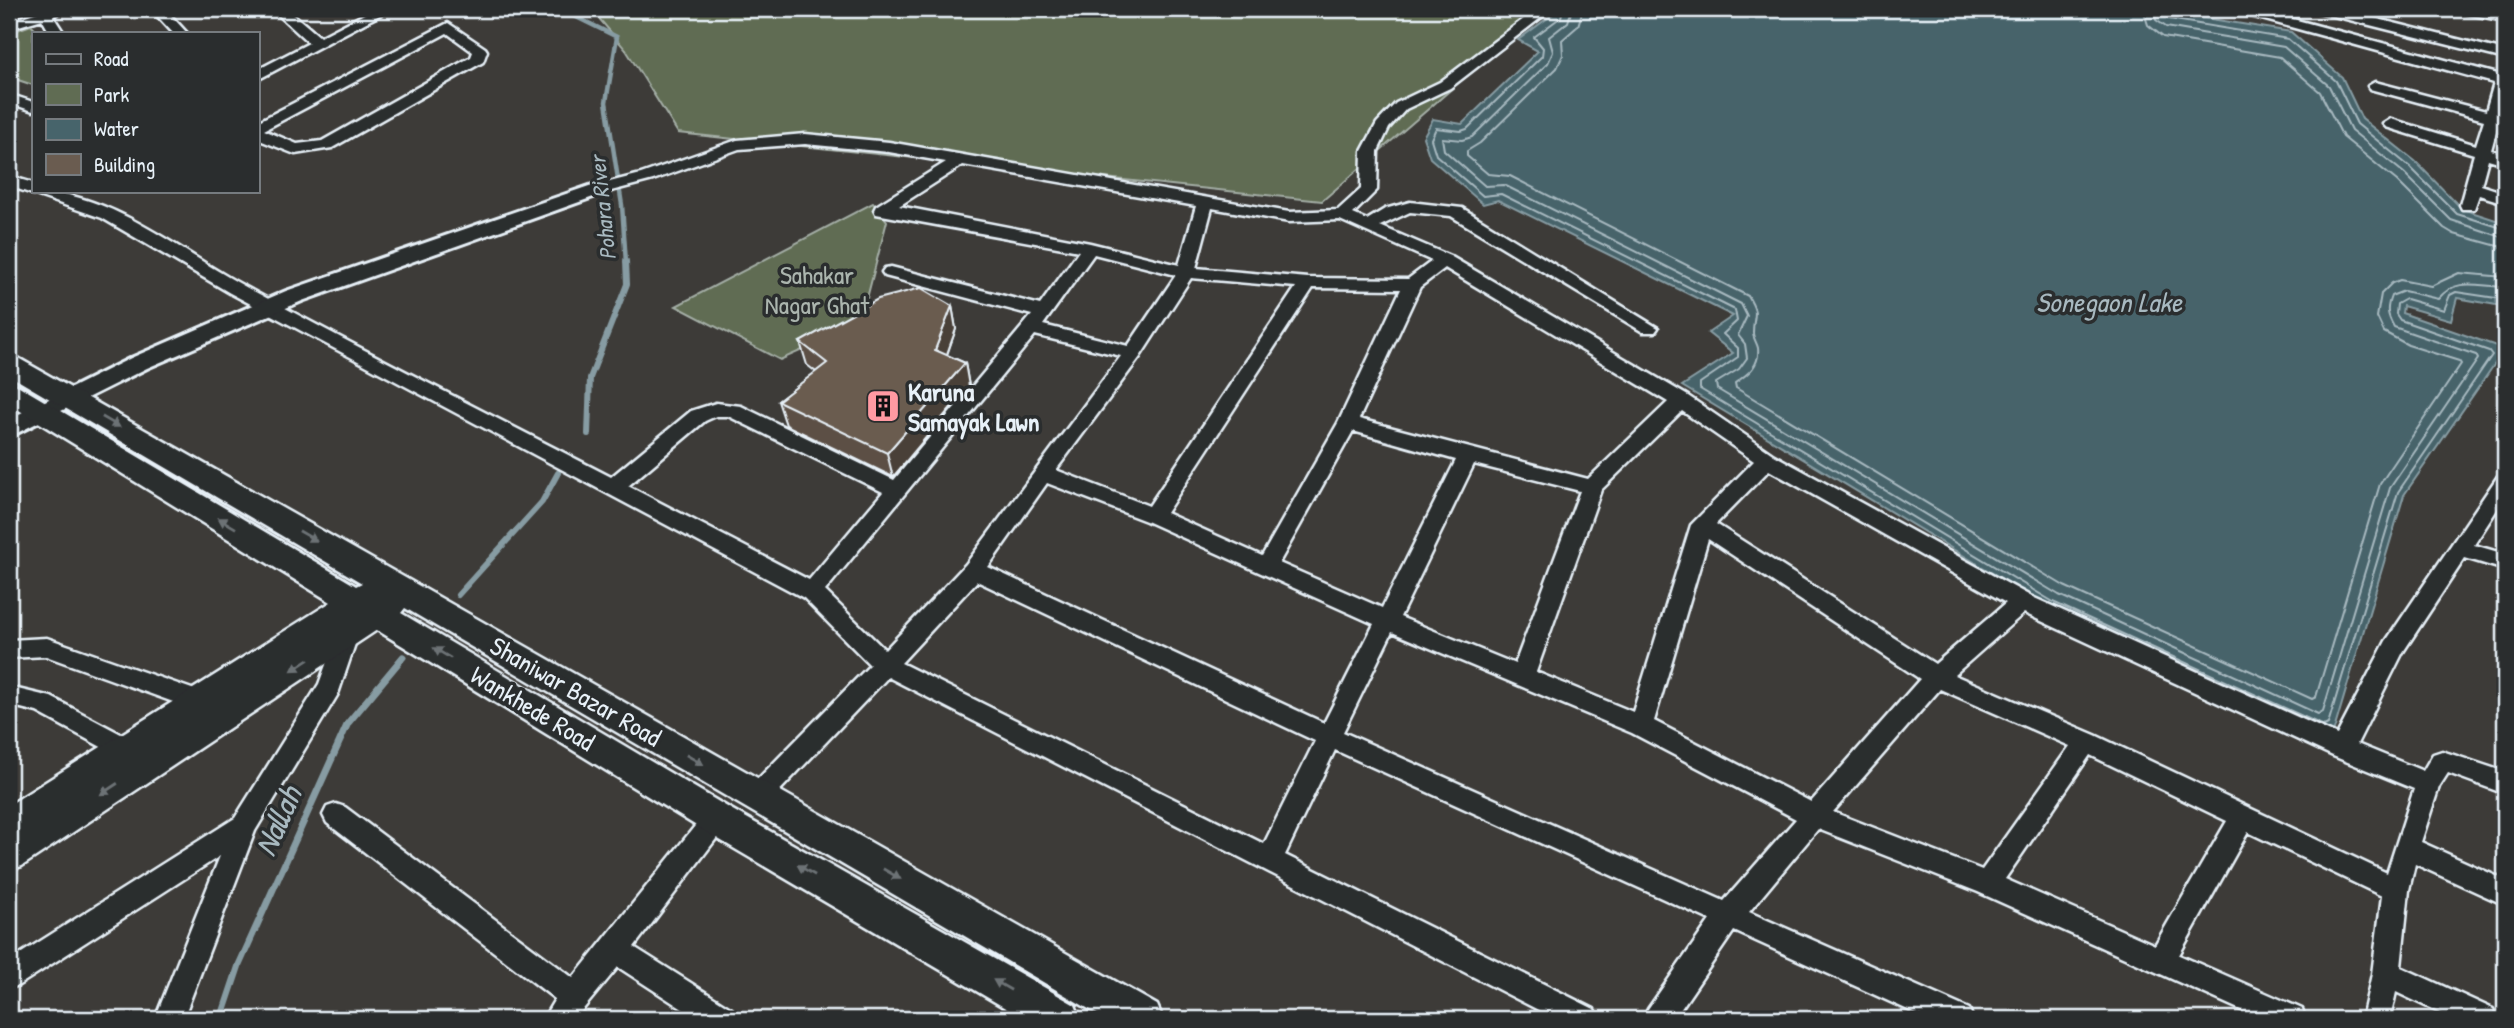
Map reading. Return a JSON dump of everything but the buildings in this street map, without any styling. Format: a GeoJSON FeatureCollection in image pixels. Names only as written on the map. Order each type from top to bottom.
{"type":"FeatureCollection","features":[{"type":"Feature","properties":{"kind":"main road"},"geometry":{"type":"LineString","coordinates":[[9,364],[57,405]]}},
{"type":"Feature","properties":{"kind":"main road","name":"Wankhede Road"},"geometry":{"type":"LineString","coordinates":[[9,392],[57,405],[382,597],[716,820],[1061,1019]]}},
{"type":"Feature","properties":{"kind":"main road"},"geometry":{"type":"LineString","coordinates":[[9,854],[347,635],[382,597]]}},
{"type":"Feature","properties":{"kind":"main road"},"geometry":{"type":"LineString","coordinates":[[9,824],[201,702],[382,597]]}},
{"type":"Feature","properties":{"kind":"main road","name":"Shaniwar Bazar Road"},"geometry":{"type":"LineString","coordinates":[[382,597],[758,796],[1143,1019]]}},
{"type":"Feature","properties":{"kind":"street"},"geometry":{"type":"LineString","coordinates":[[9,25],[61,9]]}},
{"type":"Feature","properties":{"kind":"street"},"geometry":{"type":"LineString","coordinates":[[158,9],[179,32]]}},
{"type":"Feature","properties":{"kind":"street"},"geometry":{"type":"LineString","coordinates":[[279,9],[319,44]]}},
{"type":"Feature","properties":{"kind":"street"},"geometry":{"type":"LineString","coordinates":[[259,75],[384,9]]}},
{"type":"Feature","properties":{"kind":"street"},"geometry":{"type":"LineString","coordinates":[[1342,215],[1369,190],[1370,151],[1382,126],[1401,106],[1445,85],[1545,9]]}},
{"type":"Feature","properties":{"kind":"street"},"geometry":{"type":"LineString","coordinates":[[2241,9],[2281,14],[2503,81],[2499,119],[2483,152],[2468,205]]}},
{"type":"Feature","properties":{"kind":"street"},"geometry":{"type":"LineString","coordinates":[[2323,9],[2505,55]]}},
{"type":"Feature","properties":{"kind":"street"},"geometry":{"type":"LineString","coordinates":[[2463,9],[2504,17],[2505,9]]}},
{"type":"Feature","properties":{"kind":"street"},"geometry":{"type":"LineString","coordinates":[[45,14],[56,32]]}},
{"type":"Feature","properties":{"kind":"street"},"geometry":{"type":"LineString","coordinates":[[259,130],[448,27],[480,51],[478,59],[326,145],[295,149],[259,132]]}},
{"type":"Feature","properties":{"kind":"street"},"geometry":{"type":"LineString","coordinates":[[2418,57],[2426,35]]}},
{"type":"Feature","properties":{"kind":"street"},"geometry":{"type":"LineString","coordinates":[[2375,86],[2499,119]]}},
{"type":"Feature","properties":{"kind":"street"},"geometry":{"type":"LineString","coordinates":[[9,98],[32,107]]}},
{"type":"Feature","properties":{"kind":"street"},"geometry":{"type":"LineString","coordinates":[[2391,124],[2505,159]]}},
{"type":"Feature","properties":{"kind":"street"},"geometry":{"type":"LineString","coordinates":[[9,429],[139,363],[271,306],[592,191],[647,177],[737,145],[805,139],[889,147],[1289,217],[1342,215],[1444,260],[1681,401],[1767,460],[2022,602],[2342,749],[2428,784]]}},
{"type":"Feature","properties":{"kind":"street"},"geometry":{"type":"LineString","coordinates":[[959,160],[882,210],[900,211],[1090,248],[1186,272],[1308,283],[1412,284]]}},
{"type":"Feature","properties":{"kind":"street"},"geometry":{"type":"LineString","coordinates":[[9,181],[32,188]]}},
{"type":"Feature","properties":{"kind":"street"},"geometry":{"type":"LineString","coordinates":[[2473,188],[2505,198]]}},
{"type":"Feature","properties":{"kind":"street"},"geometry":{"type":"LineString","coordinates":[[44,192],[108,214],[236,289],[812,592],[885,665],[1584,1019]]}},
{"type":"Feature","properties":{"kind":"street"},"geometry":{"type":"LineString","coordinates":[[758,796],[974,570],[1133,353],[1186,272],[1205,202]]}},
{"type":"Feature","properties":{"kind":"street"},"geometry":{"type":"LineString","coordinates":[[1368,226],[1395,209],[1419,206],[1456,212],[1648,328]]}},
{"type":"Feature","properties":{"kind":"street"},"geometry":{"type":"LineString","coordinates":[[812,592],[1038,320],[1090,248]]}},
{"type":"Feature","properties":{"kind":"street"},"geometry":{"type":"LineString","coordinates":[[1267,566],[1348,423],[1412,284],[1444,260]]}},
{"type":"Feature","properties":{"kind":"street"},"geometry":{"type":"LineString","coordinates":[[891,272],[1133,353]]}},
{"type":"Feature","properties":{"kind":"street"},"geometry":{"type":"LineString","coordinates":[[1153,516],[1308,283]]}},
{"type":"Feature","properties":{"kind":"street"},"geometry":{"type":"LineString","coordinates":[[1523,675],[1592,487],[1681,401]]}},
{"type":"Feature","properties":{"kind":"street"},"geometry":{"type":"LineString","coordinates":[[613,487],[698,416],[709,410],[722,408],[734,411],[897,490]]}},
{"type":"Feature","properties":{"kind":"street"},"geometry":{"type":"LineString","coordinates":[[1348,423],[1592,487]]}},
{"type":"Feature","properties":{"kind":"street"},"geometry":{"type":"LineString","coordinates":[[1270,860],[1327,736],[1388,621],[1468,456]]}},
{"type":"Feature","properties":{"kind":"street"},"geometry":{"type":"LineString","coordinates":[[1641,726],[1702,525],[1767,460]]}},
{"type":"Feature","properties":{"kind":"street"},"geometry":{"type":"LineString","coordinates":[[1043,473],[1153,516],[1388,621],[1641,726],[1814,816],[1987,884],[2291,1019]]}},
{"type":"Feature","properties":{"kind":"street"},"geometry":{"type":"LineString","coordinates":[[2342,749],[2394,647],[2505,481]]}},
{"type":"Feature","properties":{"kind":"street"},"geometry":{"type":"LineString","coordinates":[[1702,525],[1936,677],[2086,742],[2396,890]]}},
{"type":"Feature","properties":{"kind":"street"},"geometry":{"type":"LineString","coordinates":[[2458,548],[2505,562]]}},
{"type":"Feature","properties":{"kind":"street"},"geometry":{"type":"LineString","coordinates":[[974,570],[1327,736],[1959,1019]]}},
{"type":"Feature","properties":{"kind":"street"},"geometry":{"type":"LineString","coordinates":[[1658,1019],[1729,915],[1814,816],[1936,677],[2022,602]]}},
{"type":"Feature","properties":{"kind":"street"},"geometry":{"type":"LineString","coordinates":[[169,1019],[244,826],[330,687],[347,635]]}},
{"type":"Feature","properties":{"kind":"street"},"geometry":{"type":"LineString","coordinates":[[9,649],[47,647],[201,702]]}},
{"type":"Feature","properties":{"kind":"street"},"geometry":{"type":"LineString","coordinates":[[9,696],[43,704],[127,749]]}},
{"type":"Feature","properties":{"kind":"street"},"geometry":{"type":"LineString","coordinates":[[1987,884],[2086,742]]}},
{"type":"Feature","properties":{"kind":"street"},"geometry":{"type":"LineString","coordinates":[[2376,1019],[2386,974],[2396,890],[2406,848],[2428,784],[2442,761],[2505,783]]}},
{"type":"Feature","properties":{"kind":"street"},"geometry":{"type":"LineString","coordinates":[[337,815],[575,998]]}},
{"type":"Feature","properties":{"kind":"street"},"geometry":{"type":"LineString","coordinates":[[2161,961],[2243,817]]}},
{"type":"Feature","properties":{"kind":"street"},"geometry":{"type":"LineString","coordinates":[[556,1019],[615,950],[716,820]]}},
{"type":"Feature","properties":{"kind":"street"},"geometry":{"type":"LineString","coordinates":[[9,976],[244,826]]}},
{"type":"Feature","properties":{"kind":"street"},"geometry":{"type":"LineString","coordinates":[[2406,848],[2505,893]]}},
{"type":"Feature","properties":{"kind":"street"},"geometry":{"type":"LineString","coordinates":[[615,950],[722,1019]]}},
{"type":"Feature","properties":{"kind":"street"},"geometry":{"type":"LineString","coordinates":[[2386,974],[2483,1019]]}},
{"type":"Feature","properties":{"kind":"green space"},"geometry":{"type":"Polygon","coordinates":[[[591,9],[1544,9],[1322,201],[678,133],[626,50],[591,9]]]}},
{"type":"Feature","properties":{"kind":"green space"},"geometry":{"type":"Polygon","coordinates":[[[31,25],[37,32],[32,32],[32,85],[9,77],[9,33],[31,25]]]}},
{"type":"Feature","properties":{"kind":"green space","name":"Sahakar Nagar Ghat"},"geometry":{"type":"Polygon","coordinates":[[[873,203],[887,221],[866,302],[875,318],[780,360],[676,306],[873,203]]]}},
{"type":"Feature","properties":{"kind":"water","name":"Sonegaon Lake"},"geometry":{"type":"Polygon","coordinates":[[[1560,9],[2150,9],[2291,32],[2342,77],[2362,119],[2415,161],[2462,209],[2505,223],[2505,303],[2496,305],[2457,298],[2451,320],[2403,306],[2402,313],[2505,349],[2404,495],[2332,737],[2052,609],[1682,386],[1733,353],[1708,333],[1733,316],[1498,200],[1483,204],[1430,158],[1423,137],[1433,119],[1462,124],[1538,51],[1518,40],[1560,9]]]}},
{"type":"Feature","properties":{"kind":"waterway","name":"Pohara River"},"geometry":{"type":"LineString","coordinates":[[560,9],[617,37],[606,102],[622,205],[626,263]]}},
{"type":"Feature","properties":{"kind":"waterway","name":"Pohara River"},"geometry":{"type":"LineString","coordinates":[[588,434],[590,378],[627,284],[626,261]]}},
{"type":"Feature","properties":{"kind":"waterway","name":"Nallah"},"geometry":{"type":"LineString","coordinates":[[458,595],[542,502],[558,473]]}},
{"type":"Feature","properties":{"kind":"waterway","name":"Nallah"},"geometry":{"type":"LineString","coordinates":[[221,1019],[239,965],[348,723],[403,657]]}},
{"type":"Feature","properties":{"kind":"place","name":"Karuna Samayak Lawn"},"geometry":{"type":"Point","coordinates":[883,406]}}]}
